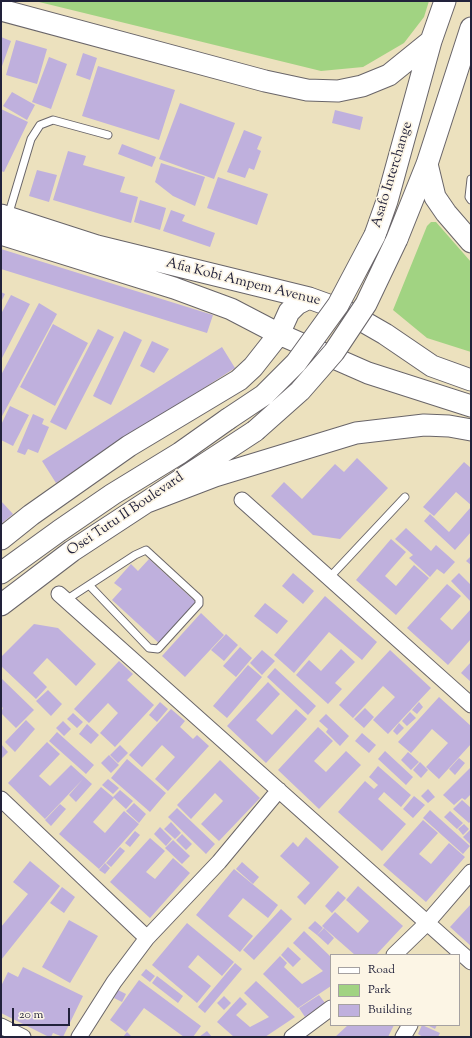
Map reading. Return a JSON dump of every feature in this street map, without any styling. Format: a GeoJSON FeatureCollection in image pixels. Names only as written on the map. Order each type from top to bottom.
{"type":"FeatureCollection","features":[{"type":"Feature","properties":{"kind":"main road","name":"Asafo Interchange"},"geometry":{"type":"LineString","coordinates":[[228,419],[264,395],[296,363],[338,305],[361,264],[375,235],[387,201],[431,41],[445,1]]}},
{"type":"Feature","properties":{"kind":"main road"},"geometry":{"type":"LineString","coordinates":[[1,10],[266,81],[307,90],[338,91],[362,86],[389,75],[431,41]]}},
{"type":"Feature","properties":{"kind":"main road","name":"Asafo Interchange"},"geometry":{"type":"LineString","coordinates":[[255,431],[300,391],[329,357],[366,304],[397,239],[427,164],[471,28]]}},
{"type":"Feature","properties":{"kind":"main road"},"geometry":{"type":"LineString","coordinates":[[427,164],[435,197],[446,213],[471,242]]}},
{"type":"Feature","properties":{"kind":"main road","name":"Afia Kobi Ampem Avenue"},"geometry":{"type":"LineString","coordinates":[[3,222],[309,298],[345,311],[385,334],[432,366],[471,380]]}},
{"type":"Feature","properties":{"kind":"main road","name":"Afia Kobi Ampem Avenue"},"geometry":{"type":"LineString","coordinates":[[3,222],[231,309],[279,334],[368,373],[471,406]]}},
{"type":"Feature","properties":{"kind":"main road"},"geometry":{"type":"LineString","coordinates":[[1,539],[31,515],[129,446],[239,380],[253,367],[279,334],[289,312],[297,304],[309,298]]}},
{"type":"Feature","properties":{"kind":"main road","name":"Osei Tutu II Boulevard"},"geometry":{"type":"LineString","coordinates":[[1,573],[113,494],[180,453],[228,419]]}},
{"type":"Feature","properties":{"kind":"main road"},"geometry":{"type":"LineString","coordinates":[[147,502],[215,476],[356,433],[424,425],[449,426],[471,430]]}},
{"type":"Feature","properties":{"kind":"main road","name":"Osei Tutu II Boulevard"},"geometry":{"type":"LineString","coordinates":[[1,605],[72,551],[255,431]]}},
{"type":"Feature","properties":{"kind":"street"},"geometry":{"type":"LineString","coordinates":[[242,500],[471,705]]}},
{"type":"Feature","properties":{"kind":"street"},"geometry":{"type":"LineString","coordinates":[[63,597],[426,924],[450,950]]}},
{"type":"Feature","properties":{"kind":"street"},"geometry":{"type":"LineString","coordinates":[[79,1037],[114,982],[147,938],[218,862],[279,790]]}},
{"type":"Feature","properties":{"kind":"street"},"geometry":{"type":"LineString","coordinates":[[1,799],[147,938]]}},
{"type":"Feature","properties":{"kind":"street"},"geometry":{"type":"LineString","coordinates":[[395,954],[426,924],[471,872]]}},
{"type":"Feature","properties":{"kind":"street"},"geometry":{"type":"LineString","coordinates":[[460,956],[471,962]]}},
{"type":"Feature","properties":{"kind":"street"},"geometry":{"type":"LineString","coordinates":[[292,1037],[330,1009]]}},
{"type":"Feature","properties":{"kind":"street"},"geometry":{"type":"LineString","coordinates":[[1,1026],[23,1037]]}},
{"type":"Feature","properties":{"kind":"street"},"geometry":{"type":"LineString","coordinates":[[404,1037],[410,1026]]}},
{"type":"Feature","properties":{"kind":"lane"},"geometry":{"type":"LineString","coordinates":[[3,222],[32,139],[40,125],[53,120],[108,135]]}},
{"type":"Feature","properties":{"kind":"lane"},"geometry":{"type":"LineString","coordinates":[[471,179],[469,198],[471,200]]}},
{"type":"Feature","properties":{"kind":"lane"},"geometry":{"type":"LineString","coordinates":[[330,578],[405,497]]}},
{"type":"Feature","properties":{"kind":"lane"},"geometry":{"type":"LineString","coordinates":[[63,597],[89,585],[135,555],[146,550],[200,600],[199,604],[158,649],[149,648],[89,585]]}},
{"type":"Feature","properties":{"kind":"green space"},"geometry":{"type":"Polygon","coordinates":[[[35,1],[429,1],[424,17],[404,43],[363,67],[321,71],[35,1]]]}},
{"type":"Feature","properties":{"kind":"green space"},"geometry":{"type":"Polygon","coordinates":[[[431,222],[436,222],[471,262],[471,352],[427,338],[393,310],[427,226],[431,222]]]}},
{"type":"Feature","properties":{"kind":"building"},"geometry":{"type":"Polygon","coordinates":[[[1,37],[11,41],[1,69],[1,37]]]}},
{"type":"Feature","properties":{"kind":"building"},"geometry":{"type":"Polygon","coordinates":[[[16,40],[47,49],[37,84],[6,75],[16,40]]]}},
{"type":"Feature","properties":{"kind":"building"},"geometry":{"type":"Polygon","coordinates":[[[83,53],[97,58],[90,80],[76,75],[83,53]]]}},
{"type":"Feature","properties":{"kind":"building"},"geometry":{"type":"Polygon","coordinates":[[[49,57],[67,64],[51,109],[32,102],[49,57]]]}},
{"type":"Feature","properties":{"kind":"building"},"geometry":{"type":"Polygon","coordinates":[[[98,66],[175,90],[159,140],[82,116],[98,66]]]}},
{"type":"Feature","properties":{"kind":"building"},"geometry":{"type":"Polygon","coordinates":[[[12,92],[35,105],[27,120],[3,106],[12,92]]]}},
{"type":"Feature","properties":{"kind":"building"},"geometry":{"type":"Polygon","coordinates":[[[180,103],[235,123],[214,179],[159,159],[180,103]]]}},
{"type":"Feature","properties":{"kind":"building"},"geometry":{"type":"Polygon","coordinates":[[[1,109],[28,122],[4,172],[1,171],[1,109]]]}},
{"type":"Feature","properties":{"kind":"building"},"geometry":{"type":"Polygon","coordinates":[[[335,110],[363,117],[360,130],[332,123],[335,110]]]}},
{"type":"Feature","properties":{"kind":"building"},"geometry":{"type":"Polygon","coordinates":[[[244,130],[262,137],[257,149],[261,151],[254,170],[249,168],[245,178],[227,172],[244,130]]]}},
{"type":"Feature","properties":{"kind":"building"},"geometry":{"type":"Polygon","coordinates":[[[122,144],[156,157],[152,167],[118,154],[122,144]]]}},
{"type":"Feature","properties":{"kind":"building"},"geometry":{"type":"Polygon","coordinates":[[[68,151],[86,156],[83,165],[125,177],[120,192],[138,197],[131,223],[53,200],[68,151]]]}},
{"type":"Feature","properties":{"kind":"building"},"geometry":{"type":"Polygon","coordinates":[[[161,163],[205,177],[195,206],[173,196],[155,182],[161,163]]]}},
{"type":"Feature","properties":{"kind":"building"},"geometry":{"type":"Polygon","coordinates":[[[37,170],[57,175],[49,202],[29,196],[37,170]]]}},
{"type":"Feature","properties":{"kind":"building"},"geometry":{"type":"Polygon","coordinates":[[[218,177],[268,194],[257,225],[207,208],[218,177]]]}},
{"type":"Feature","properties":{"kind":"building"},"geometry":{"type":"Polygon","coordinates":[[[140,200],[166,208],[160,230],[134,222],[140,200]]]}},
{"type":"Feature","properties":{"kind":"building"},"geometry":{"type":"Polygon","coordinates":[[[171,210],[185,215],[182,221],[215,233],[210,247],[163,231],[171,210]]]}},
{"type":"Feature","properties":{"kind":"building"},"geometry":{"type":"Polygon","coordinates":[[[1,249],[213,315],[207,333],[1,269],[1,249]]]}},
{"type":"Feature","properties":{"kind":"building"},"geometry":{"type":"Polygon","coordinates":[[[1,292],[5,294],[1,302],[1,292]]]}},
{"type":"Feature","properties":{"kind":"building"},"geometry":{"type":"Polygon","coordinates":[[[11,295],[30,304],[1,360],[1,314],[11,295]]]}},
{"type":"Feature","properties":{"kind":"building"},"geometry":{"type":"Polygon","coordinates":[[[39,303],[57,314],[1,418],[1,375],[39,303]]]}},
{"type":"Feature","properties":{"kind":"building"},"geometry":{"type":"Polygon","coordinates":[[[53,324],[88,343],[55,406],[20,387],[53,324]]]}},
{"type":"Feature","properties":{"kind":"building"},"geometry":{"type":"Polygon","coordinates":[[[98,329],[114,337],[66,430],[50,422],[98,329]]]}},
{"type":"Feature","properties":{"kind":"building"},"geometry":{"type":"Polygon","coordinates":[[[124,331],[142,340],[111,405],[93,396],[124,331]]]}},
{"type":"Feature","properties":{"kind":"building"},"geometry":{"type":"Polygon","coordinates":[[[152,341],[169,349],[154,373],[140,366],[152,341]]]}},
{"type":"Feature","properties":{"kind":"building"},"geometry":{"type":"Polygon","coordinates":[[[222,347],[235,368],[56,483],[42,461],[222,347]]]}},
{"type":"Feature","properties":{"kind":"building"},"geometry":{"type":"Polygon","coordinates":[[[10,406],[29,415],[13,446],[1,440],[1,425],[10,406]]]}},
{"type":"Feature","properties":{"kind":"building"},"geometry":{"type":"Polygon","coordinates":[[[33,414],[44,419],[42,424],[49,427],[38,453],[28,449],[25,455],[17,452],[33,414]]]}},
{"type":"Feature","properties":{"kind":"building"},"geometry":{"type":"Polygon","coordinates":[[[357,458],[388,488],[340,539],[313,535],[271,496],[284,482],[302,499],[335,464],[344,472],[357,458]]]}},
{"type":"Feature","properties":{"kind":"building"},"geometry":{"type":"Polygon","coordinates":[[[464,462],[471,468],[471,505],[456,492],[434,516],[423,507],[464,462]]]}},
{"type":"Feature","properties":{"kind":"building"},"geometry":{"type":"Polygon","coordinates":[[[1,501],[13,514],[1,524],[1,501]]]}},
{"type":"Feature","properties":{"kind":"building"},"geometry":{"type":"Polygon","coordinates":[[[471,507],[471,532],[455,550],[424,521],[430,514],[449,532],[471,507]]]}},
{"type":"Feature","properties":{"kind":"building"},"geometry":{"type":"Polygon","coordinates":[[[406,528],[431,551],[436,545],[455,562],[444,574],[437,569],[430,577],[409,558],[413,555],[395,539],[406,528]]]}},
{"type":"Feature","properties":{"kind":"building"},"geometry":{"type":"Polygon","coordinates":[[[391,539],[406,552],[385,576],[396,586],[414,565],[429,578],[396,615],[356,580],[391,539]]]}},
{"type":"Feature","properties":{"kind":"building"},"geometry":{"type":"Polygon","coordinates":[[[471,556],[471,565],[466,561],[471,556]]]}},
{"type":"Feature","properties":{"kind":"building"},"geometry":{"type":"Polygon","coordinates":[[[149,559],[198,604],[161,645],[112,600],[122,589],[114,583],[131,564],[138,571],[149,559]]]}},
{"type":"Feature","properties":{"kind":"building"},"geometry":{"type":"Polygon","coordinates":[[[293,573],[314,591],[303,604],[282,586],[293,573]]]}},
{"type":"Feature","properties":{"kind":"building"},"geometry":{"type":"Polygon","coordinates":[[[459,573],[471,585],[471,602],[451,581],[459,573]]]}},
{"type":"Feature","properties":{"kind":"building"},"geometry":{"type":"Polygon","coordinates":[[[447,584],[461,596],[440,619],[452,630],[471,609],[471,639],[448,665],[407,628],[447,584]]]}},
{"type":"Feature","properties":{"kind":"building"},"geometry":{"type":"Polygon","coordinates":[[[325,596],[377,642],[362,660],[329,632],[294,673],[274,655],[325,596]]]}},
{"type":"Feature","properties":{"kind":"building"},"geometry":{"type":"Polygon","coordinates":[[[265,603],[288,621],[277,634],[254,616],[265,603]]]}},
{"type":"Feature","properties":{"kind":"building"},"geometry":{"type":"Polygon","coordinates":[[[201,613],[224,635],[185,677],[162,656],[201,613]]]}},
{"type":"Feature","properties":{"kind":"building"},"geometry":{"type":"Polygon","coordinates":[[[34,624],[58,628],[96,664],[76,686],[47,658],[33,673],[47,687],[36,699],[1,666],[1,657],[34,624]]]}},
{"type":"Feature","properties":{"kind":"building"},"geometry":{"type":"Polygon","coordinates":[[[226,634],[238,645],[224,661],[211,650],[226,634]]]}},
{"type":"Feature","properties":{"kind":"building"},"geometry":{"type":"Polygon","coordinates":[[[240,647],[252,658],[236,677],[223,666],[240,647]]]}},
{"type":"Feature","properties":{"kind":"building"},"geometry":{"type":"Polygon","coordinates":[[[341,649],[355,662],[335,683],[342,689],[328,704],[296,675],[309,660],[321,671],[341,649]]]}},
{"type":"Feature","properties":{"kind":"building"},"geometry":{"type":"Polygon","coordinates":[[[262,650],[275,661],[262,675],[250,663],[262,650]]]}},
{"type":"Feature","properties":{"kind":"building"},"geometry":{"type":"Polygon","coordinates":[[[390,650],[431,688],[388,734],[373,720],[395,697],[383,686],[353,718],[339,705],[390,650]]]}},
{"type":"Feature","properties":{"kind":"building"},"geometry":{"type":"Polygon","coordinates":[[[119,661],[133,674],[127,680],[154,705],[115,747],[100,733],[118,713],[108,703],[89,723],[74,709],[119,661]]]}},
{"type":"Feature","properties":{"kind":"building"},"geometry":{"type":"Polygon","coordinates":[[[471,662],[471,682],[461,673],[471,662]]]}},
{"type":"Feature","properties":{"kind":"building"},"geometry":{"type":"Polygon","coordinates":[[[248,665],[262,677],[227,718],[213,706],[248,665]]]}},
{"type":"Feature","properties":{"kind":"building"},"geometry":{"type":"Polygon","coordinates":[[[275,668],[316,706],[308,715],[267,677],[275,668]]]}},
{"type":"Feature","properties":{"kind":"building"},"geometry":{"type":"Polygon","coordinates":[[[1,678],[34,710],[16,728],[1,713],[3,708],[1,706],[1,678]]]}},
{"type":"Feature","properties":{"kind":"building"},"geometry":{"type":"Polygon","coordinates":[[[268,682],[280,694],[256,720],[272,735],[296,709],[307,719],[266,763],[227,726],[268,682]]]}},
{"type":"Feature","properties":{"kind":"building"},"geometry":{"type":"Polygon","coordinates":[[[48,690],[62,704],[51,716],[36,701],[48,690]]]}},
{"type":"Feature","properties":{"kind":"building"},"geometry":{"type":"Polygon","coordinates":[[[439,697],[471,726],[471,744],[439,779],[426,767],[448,743],[432,729],[411,753],[398,742],[439,697]]]}},
{"type":"Feature","properties":{"kind":"building"},"geometry":{"type":"Polygon","coordinates":[[[160,702],[168,709],[157,722],[149,715],[160,702]]]}},
{"type":"Feature","properties":{"kind":"building"},"geometry":{"type":"Polygon","coordinates":[[[419,702],[423,707],[417,714],[412,710],[419,702]]]}},
{"type":"Feature","properties":{"kind":"building"},"geometry":{"type":"Polygon","coordinates":[[[365,708],[374,717],[364,728],[354,719],[365,708]]]}},
{"type":"Feature","properties":{"kind":"building"},"geometry":{"type":"Polygon","coordinates":[[[171,709],[185,721],[180,727],[193,739],[197,735],[209,746],[168,791],[155,779],[175,757],[162,745],[142,767],[129,755],[171,709]]]}},
{"type":"Feature","properties":{"kind":"building"},"geometry":{"type":"Polygon","coordinates":[[[410,712],[416,718],[407,726],[402,721],[410,712]]]}},
{"type":"Feature","properties":{"kind":"building"},"geometry":{"type":"Polygon","coordinates":[[[73,713],[83,722],[77,728],[67,719],[73,713]]]}},
{"type":"Feature","properties":{"kind":"building"},"geometry":{"type":"Polygon","coordinates":[[[326,714],[349,736],[340,746],[326,732],[328,729],[319,721],[326,714]]]}},
{"type":"Feature","properties":{"kind":"building"},"geometry":{"type":"Polygon","coordinates":[[[26,720],[35,729],[15,752],[5,742],[26,720]]]}},
{"type":"Feature","properties":{"kind":"building"},"geometry":{"type":"Polygon","coordinates":[[[63,721],[71,729],[64,736],[56,728],[63,721]]]}},
{"type":"Feature","properties":{"kind":"building"},"geometry":{"type":"Polygon","coordinates":[[[399,723],[404,728],[397,735],[393,731],[399,723]]]}},
{"type":"Feature","properties":{"kind":"building"},"geometry":{"type":"Polygon","coordinates":[[[87,724],[99,735],[91,744],[79,734],[87,724]]]}},
{"type":"Feature","properties":{"kind":"building"},"geometry":{"type":"Polygon","coordinates":[[[318,727],[333,741],[314,761],[326,772],[346,751],[361,765],[319,809],[278,770],[318,727]]]}},
{"type":"Feature","properties":{"kind":"building"},"geometry":{"type":"Polygon","coordinates":[[[57,732],[94,765],[86,774],[49,741],[57,732]]]}},
{"type":"Feature","properties":{"kind":"building"},"geometry":{"type":"Polygon","coordinates":[[[362,733],[376,745],[369,753],[355,741],[362,733]]]}},
{"type":"Feature","properties":{"kind":"building"},"geometry":{"type":"Polygon","coordinates":[[[47,742],[60,754],[39,776],[50,786],[71,765],[92,784],[76,802],[69,795],[83,779],[45,819],[8,783],[47,742]]]}},
{"type":"Feature","properties":{"kind":"building"},"geometry":{"type":"Polygon","coordinates":[[[1,744],[8,752],[1,759],[1,744]]]}},
{"type":"Feature","properties":{"kind":"building"},"geometry":{"type":"Polygon","coordinates":[[[120,745],[128,753],[118,763],[110,755],[120,745]]]}},
{"type":"Feature","properties":{"kind":"building"},"geometry":{"type":"Polygon","coordinates":[[[385,751],[413,777],[406,785],[378,759],[385,751]]]}},
{"type":"Feature","properties":{"kind":"building"},"geometry":{"type":"Polygon","coordinates":[[[408,752],[419,762],[411,770],[401,760],[408,752]]]}},
{"type":"Feature","properties":{"kind":"building"},"geometry":{"type":"Polygon","coordinates":[[[109,755],[119,765],[111,773],[101,763],[109,755]]]}},
{"type":"Feature","properties":{"kind":"building"},"geometry":{"type":"Polygon","coordinates":[[[459,758],[465,763],[455,775],[449,769],[459,758]]]}},
{"type":"Feature","properties":{"kind":"building"},"geometry":{"type":"Polygon","coordinates":[[[127,759],[166,793],[150,812],[111,778],[127,759]]]}},
{"type":"Feature","properties":{"kind":"building"},"geometry":{"type":"Polygon","coordinates":[[[220,760],[260,798],[219,841],[201,824],[223,801],[215,793],[191,819],[177,805],[220,760]]]}},
{"type":"Feature","properties":{"kind":"building"},"geometry":{"type":"Polygon","coordinates":[[[420,762],[428,770],[421,778],[413,770],[420,762]]]}},
{"type":"Feature","properties":{"kind":"building"},"geometry":{"type":"Polygon","coordinates":[[[378,766],[411,795],[401,807],[384,792],[378,799],[406,824],[382,851],[338,812],[365,781],[374,789],[378,785],[369,777],[378,766]]]}},
{"type":"Feature","properties":{"kind":"building"},"geometry":{"type":"Polygon","coordinates":[[[471,767],[471,794],[465,800],[462,798],[454,805],[443,795],[471,767]]]}},
{"type":"Feature","properties":{"kind":"building"},"geometry":{"type":"Polygon","coordinates":[[[108,779],[119,788],[113,794],[102,785],[108,779]]]}},
{"type":"Feature","properties":{"kind":"building"},"geometry":{"type":"Polygon","coordinates":[[[101,787],[114,798],[93,822],[105,833],[124,811],[139,824],[99,869],[59,834],[101,787]]]}},
{"type":"Feature","properties":{"kind":"building"},"geometry":{"type":"Polygon","coordinates":[[[428,789],[435,797],[428,803],[421,796],[428,789]]]}},
{"type":"Feature","properties":{"kind":"building"},"geometry":{"type":"Polygon","coordinates":[[[120,790],[133,801],[126,809],[113,797],[120,790]]]}},
{"type":"Feature","properties":{"kind":"building"},"geometry":{"type":"Polygon","coordinates":[[[414,796],[425,805],[413,818],[403,809],[414,796]]]}},
{"type":"Feature","properties":{"kind":"building"},"geometry":{"type":"Polygon","coordinates":[[[462,800],[471,808],[471,821],[469,823],[453,809],[462,800]]]}},
{"type":"Feature","properties":{"kind":"building"},"geometry":{"type":"Polygon","coordinates":[[[134,803],[146,814],[139,823],[126,811],[134,803]]]}},
{"type":"Feature","properties":{"kind":"building"},"geometry":{"type":"Polygon","coordinates":[[[60,804],[66,809],[51,826],[45,820],[60,804]]]}},
{"type":"Feature","properties":{"kind":"building"},"geometry":{"type":"Polygon","coordinates":[[[177,808],[215,844],[206,854],[168,817],[177,808]]]}},
{"type":"Feature","properties":{"kind":"building"},"geometry":{"type":"Polygon","coordinates":[[[430,810],[470,846],[463,854],[423,818],[430,810]]]}},
{"type":"Feature","properties":{"kind":"building"},"geometry":{"type":"Polygon","coordinates":[[[450,811],[463,823],[457,829],[444,817],[450,811]]]}},
{"type":"Feature","properties":{"kind":"building"},"geometry":{"type":"Polygon","coordinates":[[[423,820],[438,833],[419,854],[431,864],[449,843],[465,857],[426,902],[383,865],[423,820]]]}},
{"type":"Feature","properties":{"kind":"building"},"geometry":{"type":"Polygon","coordinates":[[[171,822],[181,833],[175,839],[164,829],[171,822]]]}},
{"type":"Feature","properties":{"kind":"building"},"geometry":{"type":"Polygon","coordinates":[[[464,824],[469,829],[463,835],[458,829],[464,824]]]}},
{"type":"Feature","properties":{"kind":"building"},"geometry":{"type":"Polygon","coordinates":[[[160,827],[172,839],[166,846],[154,834],[160,827]]]}},
{"type":"Feature","properties":{"kind":"building"},"geometry":{"type":"Polygon","coordinates":[[[471,829],[471,845],[463,837],[471,829]]]}},
{"type":"Feature","properties":{"kind":"building"},"geometry":{"type":"Polygon","coordinates":[[[135,831],[140,835],[130,847],[125,843],[135,831]]]}},
{"type":"Feature","properties":{"kind":"building"},"geometry":{"type":"Polygon","coordinates":[[[182,834],[192,844],[186,850],[176,840],[182,834]]]}},
{"type":"Feature","properties":{"kind":"building"},"geometry":{"type":"Polygon","coordinates":[[[306,837],[339,867],[305,905],[297,897],[310,883],[280,856],[293,842],[298,847],[306,837]]]}},
{"type":"Feature","properties":{"kind":"building"},"geometry":{"type":"Polygon","coordinates":[[[150,838],[165,851],[146,872],[155,879],[173,858],[190,873],[150,918],[110,882],[150,838]]]}},
{"type":"Feature","properties":{"kind":"building"},"geometry":{"type":"Polygon","coordinates":[[[173,840],[190,856],[182,864],[165,848],[173,840]]]}},
{"type":"Feature","properties":{"kind":"building"},"geometry":{"type":"Polygon","coordinates":[[[120,847],[125,851],[111,867],[106,863],[120,847]]]}},
{"type":"Feature","properties":{"kind":"building"},"geometry":{"type":"Polygon","coordinates":[[[30,861],[60,886],[1,960],[1,927],[28,894],[13,882],[30,861]]]}},
{"type":"Feature","properties":{"kind":"building"},"geometry":{"type":"Polygon","coordinates":[[[242,862],[259,877],[253,884],[236,869],[242,862]]]}},
{"type":"Feature","properties":{"kind":"building"},"geometry":{"type":"Polygon","coordinates":[[[105,863],[110,868],[105,874],[99,870],[105,863]]]}},
{"type":"Feature","properties":{"kind":"building"},"geometry":{"type":"Polygon","coordinates":[[[234,869],[278,905],[268,918],[243,898],[228,916],[253,936],[240,952],[196,915],[234,869]]]}},
{"type":"Feature","properties":{"kind":"building"},"geometry":{"type":"Polygon","coordinates":[[[358,886],[403,926],[377,954],[354,954],[322,926],[335,912],[358,933],[369,921],[346,900],[358,886]]]}},
{"type":"Feature","properties":{"kind":"building"},"geometry":{"type":"Polygon","coordinates":[[[62,887],[75,897],[64,913],[50,903],[62,887]]]}},
{"type":"Feature","properties":{"kind":"building"},"geometry":{"type":"Polygon","coordinates":[[[338,891],[346,898],[332,913],[325,906],[338,891]]]}},
{"type":"Feature","properties":{"kind":"building"},"geometry":{"type":"Polygon","coordinates":[[[471,904],[471,946],[450,927],[471,904]]]}},
{"type":"Feature","properties":{"kind":"building"},"geometry":{"type":"Polygon","coordinates":[[[281,909],[292,919],[254,960],[243,950],[281,909]]]}},
{"type":"Feature","properties":{"kind":"building"},"geometry":{"type":"Polygon","coordinates":[[[69,920],[98,936],[70,983],[42,967],[69,920]]]}},
{"type":"Feature","properties":{"kind":"building"},"geometry":{"type":"Polygon","coordinates":[[[315,921],[323,928],[317,935],[308,928],[315,921]]]}},
{"type":"Feature","properties":{"kind":"building"},"geometry":{"type":"Polygon","coordinates":[[[187,923],[234,962],[222,976],[198,955],[188,967],[211,986],[197,1003],[152,965],[187,923]]]}},
{"type":"Feature","properties":{"kind":"building"},"geometry":{"type":"Polygon","coordinates":[[[324,928],[334,938],[328,945],[317,935],[324,928]]]}},
{"type":"Feature","properties":{"kind":"building"},"geometry":{"type":"Polygon","coordinates":[[[304,931],[330,956],[330,987],[298,1008],[263,974],[280,956],[287,963],[284,967],[302,984],[323,971],[293,943],[304,931]]]}},
{"type":"Feature","properties":{"kind":"building"},"geometry":{"type":"Polygon","coordinates":[[[288,947],[301,959],[293,967],[281,955],[288,947]]]}},
{"type":"Feature","properties":{"kind":"building"},"geometry":{"type":"Polygon","coordinates":[[[235,963],[242,969],[205,1013],[198,1007],[235,963]]]}},
{"type":"Feature","properties":{"kind":"building"},"geometry":{"type":"Polygon","coordinates":[[[23,967],[83,996],[63,1037],[53,1033],[51,1037],[49,1037],[1,1013],[1,986],[8,972],[18,977],[23,967]]]}},
{"type":"Feature","properties":{"kind":"building"},"geometry":{"type":"Polygon","coordinates":[[[146,969],[155,976],[150,982],[141,975],[146,969]]]}},
{"type":"Feature","properties":{"kind":"building"},"geometry":{"type":"Polygon","coordinates":[[[157,976],[183,996],[178,1003],[152,983],[157,976]]]}},
{"type":"Feature","properties":{"kind":"building"},"geometry":{"type":"Polygon","coordinates":[[[139,980],[201,1026],[193,1037],[184,1037],[144,1008],[126,1032],[110,1020],[139,980]]]}},
{"type":"Feature","properties":{"kind":"building"},"geometry":{"type":"Polygon","coordinates":[[[256,981],[295,1017],[265,1037],[234,1037],[217,1022],[240,997],[247,1004],[236,1015],[250,1027],[269,1017],[244,993],[256,981]]]}},
{"type":"Feature","properties":{"kind":"building"},"geometry":{"type":"Polygon","coordinates":[[[118,990],[126,994],[122,1002],[114,998],[118,990]]]}},
{"type":"Feature","properties":{"kind":"building"},"geometry":{"type":"Polygon","coordinates":[[[319,995],[325,1003],[305,1017],[299,1008],[319,995]]]}},
{"type":"Feature","properties":{"kind":"building"},"geometry":{"type":"Polygon","coordinates":[[[224,996],[231,1003],[224,1010],[217,1003],[224,996]]]}},
{"type":"Feature","properties":{"kind":"building"},"geometry":{"type":"Polygon","coordinates":[[[347,1026],[394,1026],[388,1037],[335,1037],[347,1026]]]}},
{"type":"Feature","properties":{"kind":"building"},"geometry":{"type":"Polygon","coordinates":[[[422,1026],[440,1033],[438,1037],[423,1037],[418,1034],[422,1026]]]}},
{"type":"Feature","properties":{"kind":"building"},"geometry":{"type":"Polygon","coordinates":[[[429,1026],[436,1026],[435,1029],[429,1026]]]}},
{"type":"Feature","properties":{"kind":"building"},"geometry":{"type":"Polygon","coordinates":[[[207,1031],[212,1037],[199,1037],[207,1031]]]}},
{"type":"Feature","properties":{"kind":"building"},"geometry":{"type":"Polygon","coordinates":[[[127,1032],[132,1037],[123,1037],[127,1032]]]}}]}
